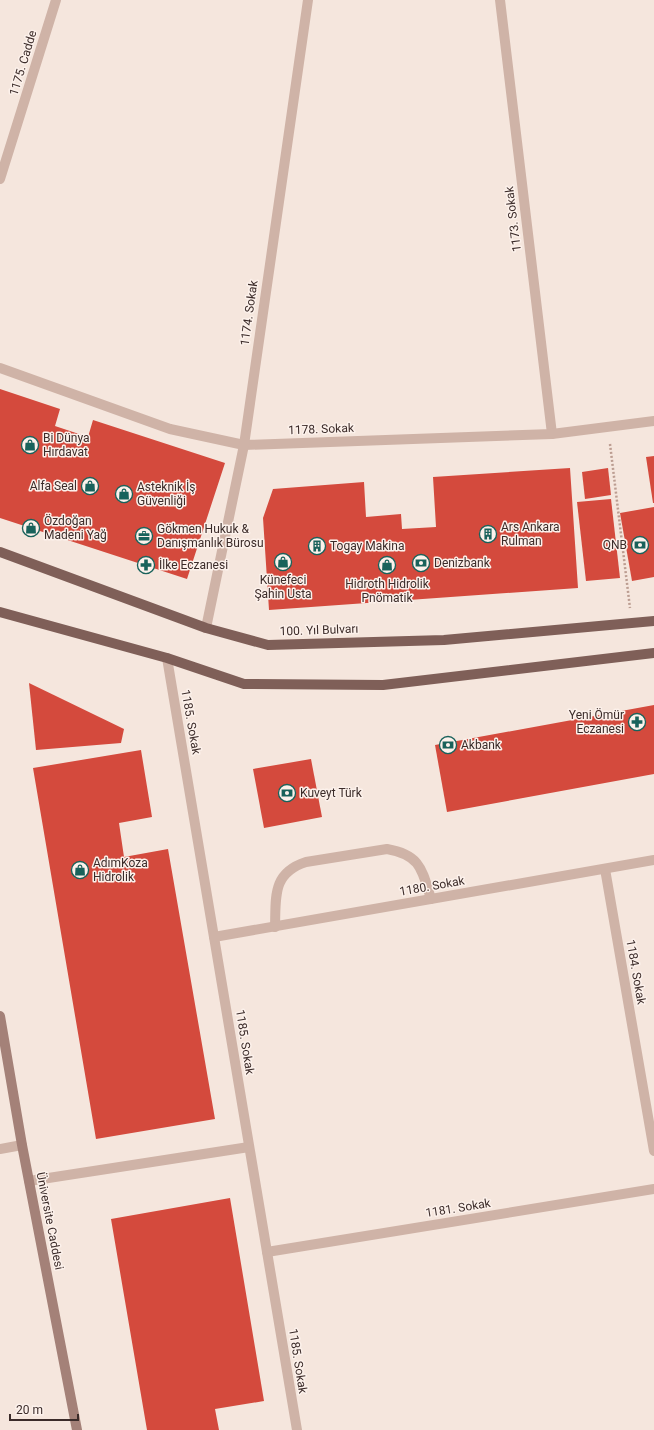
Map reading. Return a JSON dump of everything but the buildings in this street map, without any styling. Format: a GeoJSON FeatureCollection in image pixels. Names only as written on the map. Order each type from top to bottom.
{"type":"FeatureCollection","features":[{"type":"Feature","properties":{"kind":"main road","name":"100. Yıl Bulvarı"},"geometry":{"type":"LineString","coordinates":[[0,552],[206,628],[268,645],[444,640],[654,621]]}},
{"type":"Feature","properties":{"kind":"main road"},"geometry":{"type":"LineString","coordinates":[[0,612],[167,658],[244,684],[383,685],[654,653]]}},
{"type":"Feature","properties":{"kind":"street","name":"1175. Cadde"},"geometry":{"type":"LineString","coordinates":[[0,179],[56,0]]}},
{"type":"Feature","properties":{"kind":"street","name":"1174. Sokak"},"geometry":{"type":"LineString","coordinates":[[206,628],[244,445],[308,0]]}},
{"type":"Feature","properties":{"kind":"street","name":"1173. Sokak"},"geometry":{"type":"LineString","coordinates":[[500,0],[552,434]]}},
{"type":"Feature","properties":{"kind":"street","name":"1178. Sokak"},"geometry":{"type":"LineString","coordinates":[[0,368],[170,429],[244,445],[552,434],[654,421]]}},
{"type":"Feature","properties":{"kind":"street","name":"1185. Sokak"},"geometry":{"type":"LineString","coordinates":[[167,658],[297,1430]]}},
{"type":"Feature","properties":{"kind":"street"},"geometry":{"type":"LineString","coordinates":[[276,927],[278,886],[281,879],[292,869],[306,862],[387,849],[396,851],[406,854],[420,866],[432,899]]}},
{"type":"Feature","properties":{"kind":"street","name":"1180. Sokak"},"geometry":{"type":"LineString","coordinates":[[214,937],[654,860]]}},
{"type":"Feature","properties":{"kind":"street","name":"1184. Sokak"},"geometry":{"type":"LineString","coordinates":[[605,869],[654,1151]]}},
{"type":"Feature","properties":{"kind":"street","name":"Üniversite Caddesi"},"geometry":{"type":"LineString","coordinates":[[0,1016],[22,1145],[77,1430]]}},
{"type":"Feature","properties":{"kind":"street"},"geometry":{"type":"LineString","coordinates":[[0,1149],[22,1145]]}},
{"type":"Feature","properties":{"kind":"street"},"geometry":{"type":"LineString","coordinates":[[29,1181],[249,1147]]}},
{"type":"Feature","properties":{"kind":"street","name":"1181. Sokak"},"geometry":{"type":"LineString","coordinates":[[267,1252],[654,1189]]}},
{"type":"Feature","properties":{"kind":"path"},"geometry":{"type":"LineString","coordinates":[[608,427],[632,623]]}},
{"type":"Feature","properties":{"kind":"place","name":"Bi Dünya Hırdavat"},"geometry":{"type":"Point","coordinates":[30,445]}},
{"type":"Feature","properties":{"kind":"place","name":"Alfa Seal"},"geometry":{"type":"Point","coordinates":[90,486]}},
{"type":"Feature","properties":{"kind":"place","name":"Asteknik İş Güvenliği"},"geometry":{"type":"Point","coordinates":[124,494]}},
{"type":"Feature","properties":{"kind":"place","name":"Özdoğan Madeni Yağ"},"geometry":{"type":"Point","coordinates":[31,528]}},
{"type":"Feature","properties":{"kind":"place","name":"Ars Ankara Rulman"},"geometry":{"type":"Point","coordinates":[488,534]}},
{"type":"Feature","properties":{"kind":"place","name":"Gökmen Hukuk & Danışmanlık Bürosu"},"geometry":{"type":"Point","coordinates":[144,536]}},
{"type":"Feature","properties":{"kind":"place","name":"QNB"},"geometry":{"type":"Point","coordinates":[640,545]}},
{"type":"Feature","properties":{"kind":"place","name":"Togay Makina"},"geometry":{"type":"Point","coordinates":[317,546]}},
{"type":"Feature","properties":{"kind":"place","name":"Künefeci Şahin Usta"},"geometry":{"type":"Point","coordinates":[283,562]}},
{"type":"Feature","properties":{"kind":"place","name":"Denizbank"},"geometry":{"type":"Point","coordinates":[421,563]}},
{"type":"Feature","properties":{"kind":"place","name":"İlke Eczanesi"},"geometry":{"type":"Point","coordinates":[146,565]}},
{"type":"Feature","properties":{"kind":"place","name":"Hidroth Hidrolik Pnömatik"},"geometry":{"type":"Point","coordinates":[387,565]}},
{"type":"Feature","properties":{"kind":"place","name":"Yeni Ömür Eczanesi"},"geometry":{"type":"Point","coordinates":[637,722]}},
{"type":"Feature","properties":{"kind":"place","name":"Akbank"},"geometry":{"type":"Point","coordinates":[448,745]}},
{"type":"Feature","properties":{"kind":"place","name":"Kuveyt Türk"},"geometry":{"type":"Point","coordinates":[287,793]}},
{"type":"Feature","properties":{"kind":"place","name":"AdımKoza Hidrolik"},"geometry":{"type":"Point","coordinates":[80,870]}}]}
